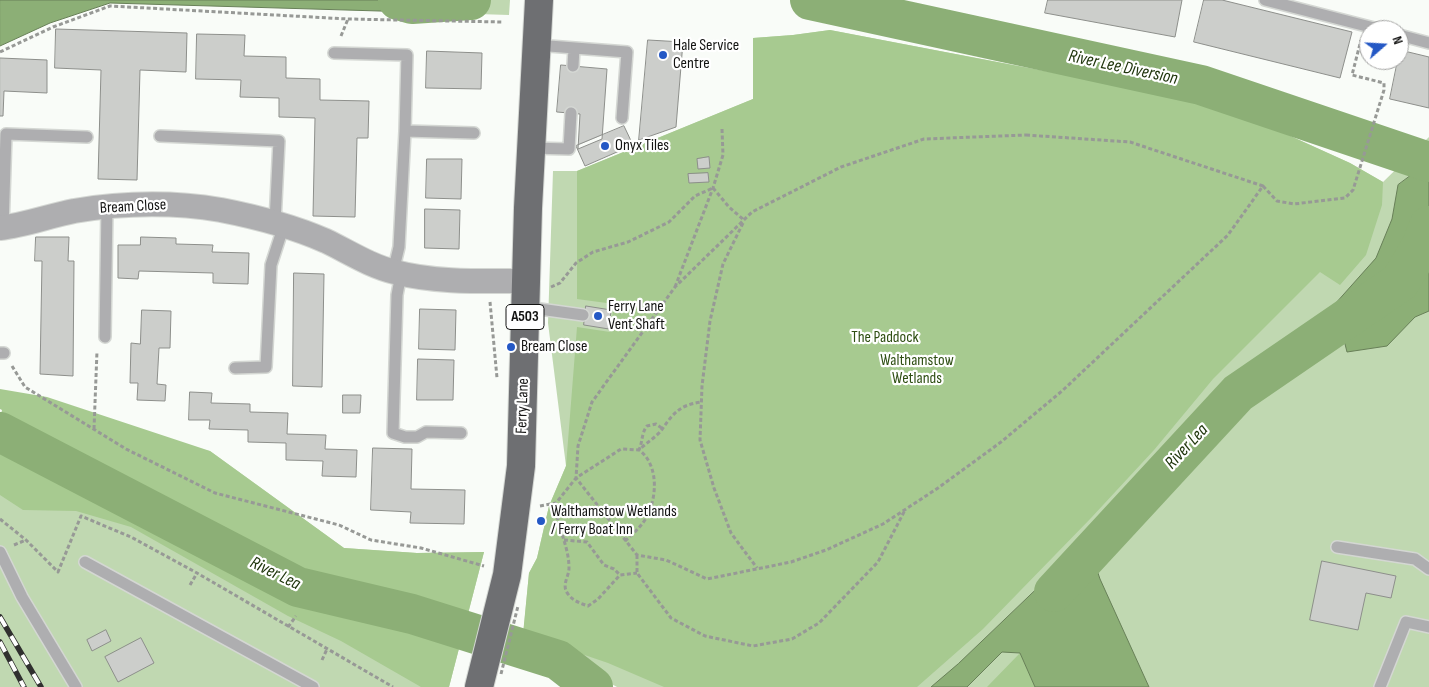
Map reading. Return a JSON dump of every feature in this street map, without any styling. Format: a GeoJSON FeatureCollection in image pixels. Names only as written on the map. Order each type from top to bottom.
{"type":"FeatureCollection","features":[{"type":"Feature","properties":{"kind":"main road","name":"Ferry Lane"},"geometry":{"type":"LineString","coordinates":[[488,677],[509,604],[519,486],[539,148],[536,37],[539,0]]}},
{"type":"Feature","properties":{"kind":"street","name":"Bream Close"},"geometry":{"type":"LineString","coordinates":[[2,228],[74,212],[107,207],[187,206],[221,210],[279,224],[397,273],[492,281],[531,292]]}},
{"type":"Feature","properties":{"kind":"lane"},"geometry":{"type":"LineString","coordinates":[[1265,0],[1359,24]]}},
{"type":"Feature","properties":{"kind":"lane"},"geometry":{"type":"LineString","coordinates":[[536,37],[574,48],[627,52],[622,118]]}},
{"type":"Feature","properties":{"kind":"lane"},"geometry":{"type":"LineString","coordinates":[[1409,38],[1429,43]]}},
{"type":"Feature","properties":{"kind":"lane"},"geometry":{"type":"LineString","coordinates":[[573,66],[574,48]]}},
{"type":"Feature","properties":{"kind":"lane"},"geometry":{"type":"LineString","coordinates":[[334,53],[407,55],[397,273],[393,433],[405,437],[417,437],[426,432],[461,434]]}},
{"type":"Feature","properties":{"kind":"lane"},"geometry":{"type":"LineString","coordinates":[[539,148],[569,149],[571,114]]}},
{"type":"Feature","properties":{"kind":"lane"},"geometry":{"type":"LineString","coordinates":[[405,130],[474,133]]}},
{"type":"Feature","properties":{"kind":"lane"},"geometry":{"type":"LineString","coordinates":[[2,228],[6,134],[87,137]]}},
{"type":"Feature","properties":{"kind":"lane"},"geometry":{"type":"LineString","coordinates":[[160,136],[279,141],[279,224],[271,265],[266,368],[234,368]]}},
{"type":"Feature","properties":{"kind":"lane"},"geometry":{"type":"LineString","coordinates":[[105,337],[107,207]]}},
{"type":"Feature","properties":{"kind":"lane"},"geometry":{"type":"LineString","coordinates":[[531,292],[583,315]]}},
{"type":"Feature","properties":{"kind":"lane"},"geometry":{"type":"LineString","coordinates":[[1337,547],[1415,559],[1429,569]]}},
{"type":"Feature","properties":{"kind":"lane"},"geometry":{"type":"LineString","coordinates":[[0,552],[22,597],[76,687]]}},
{"type":"Feature","properties":{"kind":"lane"},"geometry":{"type":"LineString","coordinates":[[85,562],[313,687]]}},
{"type":"Feature","properties":{"kind":"lane"},"geometry":{"type":"LineString","coordinates":[[1380,687],[1406,622],[1429,627]]}},
{"type":"Feature","properties":{"kind":"path"},"geometry":{"type":"LineString","coordinates":[[0,52],[53,27],[110,6],[348,19],[502,22]]}},
{"type":"Feature","properties":{"kind":"path"},"geometry":{"type":"LineString","coordinates":[[905,509],[878,562],[819,623],[792,639],[753,646],[705,636],[671,618],[637,573],[636,555],[576,478],[578,446],[592,402],[675,287],[752,212],[841,167],[924,139],[1026,134],[1130,142],[1263,186],[1277,201],[1294,204],[1345,198],[1353,190],[1384,90],[1384,83],[1352,75],[1359,48]]}},
{"type":"Feature","properties":{"kind":"path"},"geometry":{"type":"LineString","coordinates":[[675,287],[713,188],[722,155],[722,129]]}},
{"type":"Feature","properties":{"kind":"path"},"geometry":{"type":"LineString","coordinates":[[636,555],[666,560],[707,579],[790,562],[826,550],[883,524],[1001,442],[1062,391],[1228,235],[1263,186]]}},
{"type":"Feature","properties":{"kind":"path"},"geometry":{"type":"LineString","coordinates":[[713,188],[729,207],[744,220]]}},
{"type":"Feature","properties":{"kind":"path"},"geometry":{"type":"LineString","coordinates":[[531,292],[560,283],[576,263],[593,252],[628,242],[669,222],[695,196],[713,188]]}},
{"type":"Feature","properties":{"kind":"path"},"geometry":{"type":"LineString","coordinates":[[744,220],[723,264],[710,320],[701,402],[700,440],[714,488],[731,533],[757,568]]}},
{"type":"Feature","properties":{"kind":"path"},"geometry":{"type":"LineString","coordinates":[[94,429],[97,350],[105,337]]}},
{"type":"Feature","properties":{"kind":"path"},"geometry":{"type":"LineString","coordinates":[[2,353],[26,387],[126,449],[214,493],[339,525],[371,540],[421,548],[486,567]]}},
{"type":"Feature","properties":{"kind":"path"},"geometry":{"type":"LineString","coordinates":[[639,450],[663,429],[666,420],[682,407],[701,402]]}},
{"type":"Feature","properties":{"kind":"path"},"geometry":{"type":"LineString","coordinates":[[639,450],[642,442],[642,433],[647,426],[656,424],[663,429]]}},
{"type":"Feature","properties":{"kind":"path"},"geometry":{"type":"LineString","coordinates":[[535,505],[549,506],[556,503],[576,478],[621,449],[639,450],[645,454],[654,472],[655,492],[643,523],[625,541]]}},
{"type":"Feature","properties":{"kind":"path"},"geometry":{"type":"LineString","coordinates":[[556,503],[556,518],[564,540],[569,570],[564,582],[567,593],[574,601],[588,606],[598,599],[620,575],[637,573]]}},
{"type":"Feature","properties":{"kind":"path"},"geometry":{"type":"LineString","coordinates":[[0,519],[26,540],[58,572],[82,516],[131,537],[197,573],[393,687]]}},
{"type":"Feature","properties":{"kind":"path"},"geometry":{"type":"LineString","coordinates":[[564,540],[587,542],[604,565],[614,569],[620,575]]}},
{"type":"Feature","properties":{"kind":"path"},"geometry":{"type":"LineString","coordinates":[[190,585],[197,573]]}},
{"type":"Feature","properties":{"kind":"path"},"geometry":{"type":"LineString","coordinates":[[488,677],[509,604]]}},
{"type":"Feature","properties":{"kind":"path"},"geometry":{"type":"LineString","coordinates":[[288,627],[296,616]]}},
{"type":"Feature","properties":{"kind":"path"},"geometry":{"type":"LineString","coordinates":[[322,660],[327,650]]}},
{"type":"Feature","properties":{"kind":"green space"},"geometry":{"type":"Polygon","coordinates":[[[412,0],[510,0],[509,15],[413,12],[412,0]]]}},
{"type":"Feature","properties":{"kind":"green space","name":"The Paddock"},"geometry":{"type":"Polygon","coordinates":[[[830,30],[1222,105],[1350,163],[1383,182],[1429,137],[1429,687],[617,687],[523,636],[529,573],[537,558],[549,506],[566,466],[548,323],[553,171],[577,171],[753,99],[753,38],[830,30]]]}},
{"type":"Feature","properties":{"kind":"green space","name":"The Paddock"},"geometry":{"type":"Polygon","coordinates":[[[830,30],[1222,105],[1350,163],[1383,182],[1382,205],[1366,255],[1340,285],[1320,272],[1213,379],[1154,450],[1091,518],[983,629],[917,687],[664,687],[608,663],[523,634],[529,573],[537,558],[549,506],[566,466],[577,327],[610,332],[614,304],[577,299],[577,171],[753,99],[753,38],[830,30]]]}},
{"type":"Feature","properties":{"kind":"green space"},"geometry":{"type":"Polygon","coordinates":[[[0,389],[47,397],[210,451],[344,548],[417,553],[484,552],[449,687],[421,687],[341,641],[288,616],[131,527],[76,511],[23,510],[0,495],[0,419],[2,410],[0,409],[0,389]]]}},
{"type":"Feature","properties":{"kind":"green space"},"geometry":{"type":"Polygon","coordinates":[[[0,419],[210,451],[344,548],[417,553],[484,552],[449,687],[0,687],[0,419]]]}},
{"type":"Feature","properties":{"kind":"green space"},"geometry":{"type":"Polygon","coordinates":[[[1020,653],[1035,687],[987,687],[1020,653]]]}},
{"type":"Feature","properties":{"kind":"shaded area"},"geometry":{"type":"Polygon","coordinates":[[[0,0],[412,0],[413,12],[110,3],[50,23],[0,46],[0,0]]]}},
{"type":"Feature","properties":{"kind":"shaded area"},"geometry":{"type":"Polygon","coordinates":[[[1429,162],[1429,311],[1415,317],[1387,346],[1347,352],[1335,304],[1376,258],[1392,219],[1398,185],[1429,162]]]}},
{"type":"Feature","properties":{"kind":"shaded area"},"geometry":{"type":"Polygon","coordinates":[[[1087,541],[1100,579],[1149,687],[1035,687],[1020,653],[1002,652],[967,687],[931,687],[958,664],[1087,541]]]}},
{"type":"Feature","properties":{"kind":"building"},"geometry":{"type":"Polygon","coordinates":[[[1048,0],[1182,0],[1175,37],[1045,13],[1048,0]]]}},
{"type":"Feature","properties":{"kind":"building"},"geometry":{"type":"Polygon","coordinates":[[[1204,0],[1222,0],[1352,32],[1340,78],[1194,42],[1204,0]]]}},
{"type":"Feature","properties":{"kind":"building"},"geometry":{"type":"Polygon","coordinates":[[[56,29],[187,33],[186,72],[140,70],[137,180],[98,179],[101,70],[55,68],[56,29]]]}},
{"type":"Feature","properties":{"kind":"building"},"geometry":{"type":"Polygon","coordinates":[[[197,34],[245,35],[244,56],[286,57],[286,78],[320,79],[320,100],[369,101],[368,138],[357,138],[355,217],[313,216],[315,118],[279,117],[279,98],[240,97],[241,80],[196,79],[197,34]]]}},
{"type":"Feature","properties":{"kind":"building"},"geometry":{"type":"Polygon","coordinates":[[[648,40],[683,42],[676,127],[639,140],[648,40]]]}},
{"type":"Feature","properties":{"kind":"building"},"geometry":{"type":"Polygon","coordinates":[[[427,51],[482,53],[481,89],[426,88],[427,51]]]}},
{"type":"Feature","properties":{"kind":"building"},"geometry":{"type":"Polygon","coordinates":[[[1409,52],[1429,57],[1429,108],[1390,99],[1396,70],[1409,70],[1409,52]]]}},
{"type":"Feature","properties":{"kind":"building"},"geometry":{"type":"Polygon","coordinates":[[[0,58],[47,60],[47,93],[4,91],[3,116],[0,116],[0,58]]]}},
{"type":"Feature","properties":{"kind":"building"},"geometry":{"type":"Polygon","coordinates":[[[561,65],[607,69],[602,139],[578,149],[580,114],[557,112],[561,65]]]}},
{"type":"Feature","properties":{"kind":"building","name":"Onyx Tiles"},"geometry":{"type":"Polygon","coordinates":[[[624,126],[633,145],[585,166],[576,146],[624,126]]]}},
{"type":"Feature","properties":{"kind":"building"},"geometry":{"type":"Polygon","coordinates":[[[709,157],[710,168],[698,169],[697,159],[709,157]]]}},
{"type":"Feature","properties":{"kind":"building"},"geometry":{"type":"Polygon","coordinates":[[[427,159],[462,159],[461,199],[426,198],[427,159]]]}},
{"type":"Feature","properties":{"kind":"building"},"geometry":{"type":"Polygon","coordinates":[[[708,173],[709,182],[689,183],[688,174],[708,173]]]}},
{"type":"Feature","properties":{"kind":"building"},"geometry":{"type":"Polygon","coordinates":[[[425,209],[460,210],[459,249],[425,248],[425,209]]]}},
{"type":"Feature","properties":{"kind":"building"},"geometry":{"type":"Polygon","coordinates":[[[36,237],[69,237],[68,261],[74,261],[73,376],[40,374],[42,261],[35,261],[36,237]]]}},
{"type":"Feature","properties":{"kind":"building"},"geometry":{"type":"Polygon","coordinates":[[[141,237],[176,238],[176,244],[213,245],[212,252],[249,253],[248,284],[213,283],[213,273],[139,271],[138,279],[118,278],[118,245],[140,245],[141,237]]]}},
{"type":"Feature","properties":{"kind":"building"},"geometry":{"type":"Polygon","coordinates":[[[294,273],[324,274],[322,387],[293,386],[294,273]]]}},
{"type":"Feature","properties":{"kind":"building","name":"Ferry Lane Vent Shaft"},"geometry":{"type":"Polygon","coordinates":[[[586,306],[611,310],[609,329],[584,325],[586,306]]]}},
{"type":"Feature","properties":{"kind":"building"},"geometry":{"type":"Polygon","coordinates":[[[420,309],[456,310],[455,350],[419,349],[420,309]]]}},
{"type":"Feature","properties":{"kind":"building"},"geometry":{"type":"Polygon","coordinates":[[[142,310],[171,311],[170,348],[159,348],[157,384],[166,385],[165,401],[137,400],[138,383],[130,383],[131,343],[140,344],[142,310]]]}},
{"type":"Feature","properties":{"kind":"building"},"geometry":{"type":"Polygon","coordinates":[[[418,359],[454,360],[453,400],[417,400],[418,359]]]}},
{"type":"Feature","properties":{"kind":"building"},"geometry":{"type":"Polygon","coordinates":[[[190,392],[212,393],[211,403],[250,404],[250,412],[288,413],[287,434],[326,435],[325,449],[357,450],[356,477],[322,476],[323,461],[286,460],[286,443],[248,442],[248,430],[209,429],[210,420],[189,420],[190,392]]]}},
{"type":"Feature","properties":{"kind":"building"},"geometry":{"type":"Polygon","coordinates":[[[343,395],[361,395],[360,413],[343,413],[343,395]]]}},
{"type":"Feature","properties":{"kind":"building"},"geometry":{"type":"Polygon","coordinates":[[[373,448],[412,449],[411,489],[465,490],[464,524],[410,523],[411,512],[371,510],[373,448]]]}},
{"type":"Feature","properties":{"kind":"building"},"geometry":{"type":"Polygon","coordinates":[[[1322,561],[1396,576],[1391,598],[1366,593],[1358,630],[1310,620],[1322,561]]]}},
{"type":"Feature","properties":{"kind":"building"},"geometry":{"type":"Polygon","coordinates":[[[106,630],[111,641],[92,651],[87,640],[106,630]]]}},
{"type":"Feature","properties":{"kind":"building"},"geometry":{"type":"Polygon","coordinates":[[[141,638],[154,663],[118,682],[105,657],[141,638]]]}},
{"type":"Feature","properties":{"kind":"waterway","name":"River Lee Diversion"},"geometry":{"type":"LineString","coordinates":[[398,0],[412,4],[471,0]]}},
{"type":"Feature","properties":{"kind":"waterway","name":"River Lee Diversion"},"geometry":{"type":"LineString","coordinates":[[810,0],[1201,85],[1429,162]]}},
{"type":"Feature","properties":{"kind":"waterway","name":"River Lea"},"geometry":{"type":"LineString","coordinates":[[1054,592],[1238,393],[1400,282],[1422,245],[1429,226]]}},
{"type":"Feature","properties":{"kind":"waterway","name":"River Lea"},"geometry":{"type":"LineString","coordinates":[[0,432],[298,587],[412,614],[558,660],[593,687]]}},
{"type":"Feature","properties":{"kind":"railway"},"geometry":{"type":"LineString","coordinates":[[0,617],[41,687]]}},
{"type":"Feature","properties":{"kind":"railway"},"geometry":{"type":"LineString","coordinates":[[0,642],[24,687]]}},
{"type":"Feature","properties":{"kind":"place","name":"Hale Service Centre"},"geometry":{"type":"Point","coordinates":[663,55]}},
{"type":"Feature","properties":{"kind":"place","name":"Onyx Tiles"},"geometry":{"type":"Point","coordinates":[605,146]}},
{"type":"Feature","properties":{"kind":"place","name":"Ferry Lane Vent Shaft"},"geometry":{"type":"Point","coordinates":[598,316]}},
{"type":"Feature","properties":{"kind":"place","name":"Bream Close"},"geometry":{"type":"Point","coordinates":[511,347]}},
{"type":"Feature","properties":{"kind":"place","name":"Walthamstow Wetlands / Ferry Boat Inn"},"geometry":{"type":"Point","coordinates":[541,521]}},
{"type":"Feature","properties":{"kind":"park label","name":"Walthamstow Wetlands"},"geometry":{"type":"Point","coordinates":[917,370]}}]}
